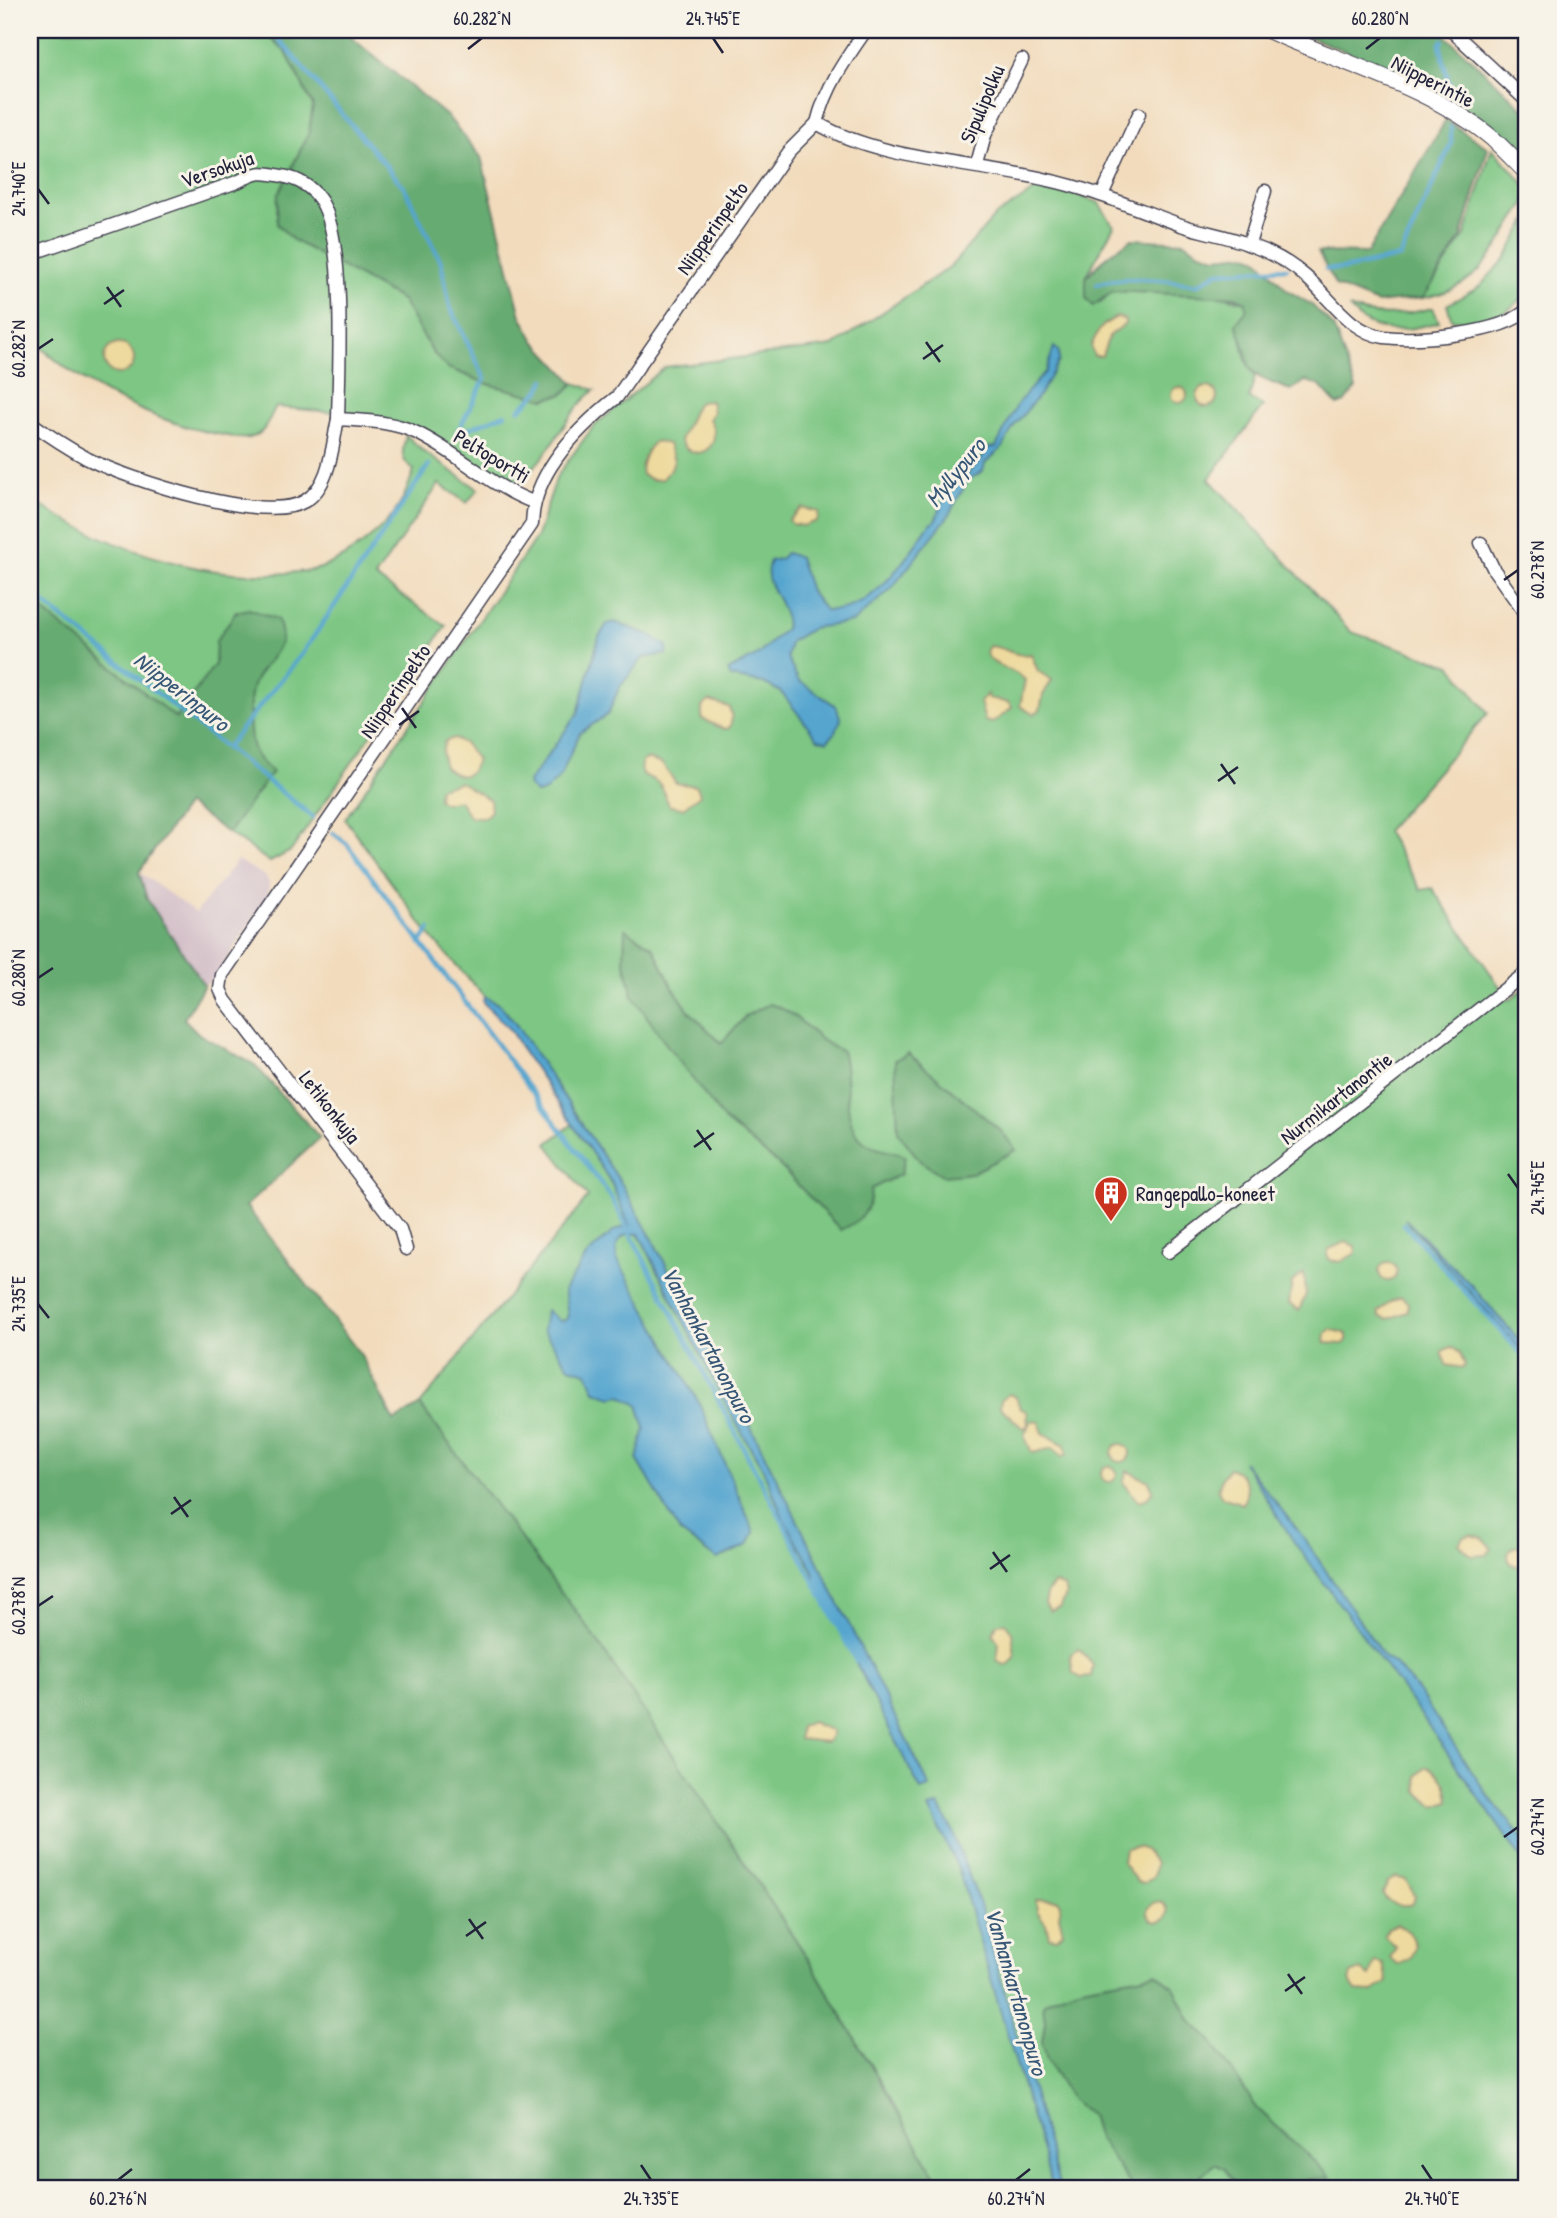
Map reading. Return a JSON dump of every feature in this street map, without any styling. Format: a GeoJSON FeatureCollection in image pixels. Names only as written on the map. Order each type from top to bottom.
{"type":"FeatureCollection","features":[{"type":"Feature","properties":{"kind":"street"},"geometry":{"type":"LineString","coordinates":[[866,30],[835,75],[823,100],[817,123],[841,138],[886,150],[977,165],[1102,195],[1185,226],[1249,244],[1275,256],[1305,276],[1362,330],[1382,337],[1486,330],[1527,310]]}},
{"type":"Feature","properties":{"kind":"street","name":"Niipperintie"},"geometry":{"type":"LineString","coordinates":[[1268,30],[1390,81],[1448,109],[1492,138],[1527,173]]}},
{"type":"Feature","properties":{"kind":"street"},"geometry":{"type":"LineString","coordinates":[[1451,30],[1527,101]]}},
{"type":"Feature","properties":{"kind":"street","name":"Sipulipolku"},"geometry":{"type":"LineString","coordinates":[[977,165],[985,135],[1022,60]]}},
{"type":"Feature","properties":{"kind":"street"},"geometry":{"type":"LineString","coordinates":[[1102,195],[1139,114]]}},
{"type":"Feature","properties":{"kind":"street","name":"Niipperinpelto"},"geometry":{"type":"LineString","coordinates":[[220,989],[222,975],[532,524],[533,502],[540,485],[585,423],[617,397],[788,152],[817,123]]}},
{"type":"Feature","properties":{"kind":"street","name":"Versokuja"},"geometry":{"type":"LineString","coordinates":[[30,254],[237,182],[260,171],[295,178],[310,188],[322,203],[331,230],[341,337],[338,419],[326,474],[314,493],[305,501],[292,506],[266,507],[209,499],[140,480],[89,459],[30,422]]}},
{"type":"Feature","properties":{"kind":"street"},"geometry":{"type":"LineString","coordinates":[[1249,244],[1265,191]]}},
{"type":"Feature","properties":{"kind":"street","name":"Peltoportti"},"geometry":{"type":"LineString","coordinates":[[338,419],[382,422],[416,432],[507,493],[533,502]]}},
{"type":"Feature","properties":{"kind":"street"},"geometry":{"type":"LineString","coordinates":[[1481,543],[1494,570],[1527,616]]}},
{"type":"Feature","properties":{"kind":"street","name":"Nurmikartanontie"},"geometry":{"type":"LineString","coordinates":[[1168,1252],[1527,972]]}},
{"type":"Feature","properties":{"kind":"street","name":"Letikonkuja"},"geometry":{"type":"LineString","coordinates":[[220,989],[273,1064],[400,1228],[406,1249]]}},
{"type":"Feature","properties":{"kind":"shaded area"},"geometry":{"type":"Polygon","coordinates":[[[237,860],[265,876],[269,883],[268,896],[215,978],[204,985],[147,899],[139,872],[196,913],[237,860]]]}},
{"type":"Feature","properties":{"kind":"green space"},"geometry":{"type":"Polygon","coordinates":[[[37,30],[262,30],[286,52],[313,106],[309,133],[278,195],[277,224],[293,240],[402,300],[433,353],[448,368],[488,384],[545,399],[563,394],[574,383],[595,390],[573,413],[536,465],[511,484],[499,480],[430,432],[361,415],[276,407],[259,434],[239,438],[198,430],[145,412],[70,371],[30,336],[30,40],[37,30]]]}},
{"type":"Feature","properties":{"kind":"green space"},"geometry":{"type":"Polygon","coordinates":[[[262,30],[342,30],[448,117],[481,157],[521,316],[535,341],[574,383],[563,394],[545,399],[488,384],[448,368],[433,353],[402,300],[293,240],[277,224],[278,195],[309,133],[313,106],[286,52],[262,30]]]}},
{"type":"Feature","properties":{"kind":"green space"},"geometry":{"type":"Polygon","coordinates":[[[1291,30],[1440,30],[1527,112],[1527,160],[1502,132],[1422,81],[1291,30]]]}},
{"type":"Feature","properties":{"kind":"green space"},"geometry":{"type":"Polygon","coordinates":[[[1446,120],[1488,148],[1461,238],[1423,298],[1377,303],[1336,286],[1318,252],[1367,253],[1446,120]]]}},
{"type":"Feature","properties":{"kind":"green space"},"geometry":{"type":"Polygon","coordinates":[[[1492,148],[1527,187],[1524,204],[1494,252],[1476,273],[1453,289],[1423,298],[1465,235],[1492,148]]]}},
{"type":"Feature","properties":{"kind":"green space"},"geometry":{"type":"Polygon","coordinates":[[[1043,185],[1098,202],[1114,226],[1086,277],[1100,303],[1113,291],[1222,296],[1246,302],[1246,311],[1237,324],[1246,358],[1255,377],[1249,398],[1263,406],[1209,479],[1351,632],[1451,665],[1488,713],[1386,831],[1421,890],[1432,888],[1509,1000],[1527,986],[1527,2188],[942,2188],[811,1963],[606,1655],[420,1405],[588,1197],[547,1144],[579,1119],[515,1023],[501,1006],[484,996],[431,937],[345,819],[537,536],[557,476],[593,427],[665,367],[833,346],[951,266],[994,217],[1043,185]]]}},
{"type":"Feature","properties":{"kind":"green space"},"geometry":{"type":"Polygon","coordinates":[[[1527,220],[1527,294],[1493,318],[1475,321],[1452,320],[1447,305],[1479,287],[1506,258],[1527,220]]]}},
{"type":"Feature","properties":{"kind":"green space"},"geometry":{"type":"Polygon","coordinates":[[[1132,239],[1185,242],[1198,251],[1216,257],[1246,254],[1258,259],[1287,290],[1312,305],[1333,326],[1356,388],[1345,402],[1337,405],[1319,385],[1306,381],[1291,390],[1254,373],[1236,324],[1246,311],[1246,302],[1235,297],[1113,291],[1093,306],[1086,298],[1086,277],[1108,255],[1132,239]]]}},
{"type":"Feature","properties":{"kind":"green space"},"geometry":{"type":"Polygon","coordinates":[[[1349,308],[1370,314],[1391,315],[1433,308],[1439,322],[1390,330],[1369,324],[1349,308]]]}},
{"type":"Feature","properties":{"kind":"green space"},"geometry":{"type":"Polygon","coordinates":[[[406,435],[424,452],[478,489],[467,503],[439,484],[375,577],[446,626],[291,851],[270,862],[187,804],[139,872],[30,618],[37,606],[30,601],[30,499],[91,532],[124,546],[193,567],[263,574],[313,570],[355,549],[385,523],[400,504],[414,470],[406,463],[403,455],[406,435]]]}},
{"type":"Feature","properties":{"kind":"green space"},"geometry":{"type":"Polygon","coordinates":[[[37,606],[176,718],[215,664],[216,641],[236,612],[249,609],[277,619],[281,629],[280,645],[255,681],[250,716],[254,751],[272,772],[228,833],[187,804],[139,872],[147,899],[204,985],[184,1019],[199,1034],[255,1065],[320,1138],[246,1206],[361,1355],[394,1421],[420,1405],[592,1633],[811,1963],[942,2188],[30,2188],[30,618],[37,606]]]}},
{"type":"Feature","properties":{"kind":"green space"},"geometry":{"type":"Polygon","coordinates":[[[625,929],[653,947],[672,986],[690,1012],[721,1043],[747,1015],[769,1004],[790,1013],[823,1041],[842,1051],[851,1123],[856,1133],[873,1147],[905,1156],[901,1174],[871,1189],[864,1215],[841,1230],[778,1164],[725,1121],[633,996],[624,959],[625,929]]]}},
{"type":"Feature","properties":{"kind":"green space"},"geometry":{"type":"Polygon","coordinates":[[[908,1053],[1001,1131],[1016,1150],[972,1173],[944,1176],[920,1161],[898,1132],[895,1060],[908,1053]]]}},
{"type":"Feature","properties":{"kind":"green space"},"geometry":{"type":"Polygon","coordinates":[[[1156,1973],[1174,1987],[1190,2020],[1211,2041],[1257,2108],[1331,2177],[1306,2180],[1299,2188],[1239,2188],[1224,2169],[1215,2164],[1189,2188],[1133,2188],[1098,2138],[1091,2115],[1072,2100],[1047,2060],[1042,2042],[1045,2022],[1043,2004],[1056,1996],[1084,1987],[1156,1973]]]}},
{"type":"Feature","properties":{"kind":"sand"},"geometry":{"type":"Polygon","coordinates":[[[1117,317],[1125,320],[1125,324],[1109,336],[1102,356],[1094,356],[1091,346],[1098,332],[1107,322],[1117,317]]]}},
{"type":"Feature","properties":{"kind":"sand"},"geometry":{"type":"Polygon","coordinates":[[[119,344],[130,348],[134,359],[130,370],[119,374],[108,370],[104,359],[108,348],[119,344]]]}},
{"type":"Feature","properties":{"kind":"sand"},"geometry":{"type":"Polygon","coordinates":[[[1179,387],[1185,389],[1185,401],[1179,403],[1173,401],[1171,395],[1173,389],[1179,387]]]}},
{"type":"Feature","properties":{"kind":"sand"},"geometry":{"type":"Polygon","coordinates":[[[1207,387],[1214,390],[1217,397],[1214,404],[1207,407],[1200,404],[1197,397],[1200,390],[1207,387]]]}},
{"type":"Feature","properties":{"kind":"sand"},"geometry":{"type":"Polygon","coordinates":[[[711,401],[713,412],[709,419],[714,438],[706,450],[693,452],[680,440],[696,405],[699,402],[711,401]]]}},
{"type":"Feature","properties":{"kind":"sand"},"geometry":{"type":"Polygon","coordinates":[[[656,441],[668,444],[674,460],[671,469],[662,479],[652,480],[642,475],[642,466],[647,452],[656,441]]]}},
{"type":"Feature","properties":{"kind":"sand"},"geometry":{"type":"Polygon","coordinates":[[[802,508],[819,512],[817,521],[803,526],[792,524],[789,520],[802,508]]]}},
{"type":"Feature","properties":{"kind":"sand"},"geometry":{"type":"Polygon","coordinates":[[[989,646],[1019,654],[1031,654],[1038,671],[1052,680],[1043,695],[1040,710],[1033,714],[1020,706],[1025,680],[993,661],[986,652],[989,646]]]}},
{"type":"Feature","properties":{"kind":"sand"},"geometry":{"type":"Polygon","coordinates":[[[987,694],[988,698],[1009,703],[1012,708],[992,723],[985,721],[980,702],[987,694]]]}},
{"type":"Feature","properties":{"kind":"sand"},"geometry":{"type":"Polygon","coordinates":[[[709,701],[729,707],[732,717],[730,728],[724,729],[702,719],[702,707],[709,701]]]}},
{"type":"Feature","properties":{"kind":"sand"},"geometry":{"type":"Polygon","coordinates":[[[454,738],[465,744],[477,760],[471,771],[463,776],[444,767],[442,752],[445,741],[454,738]]]}},
{"type":"Feature","properties":{"kind":"sand"},"geometry":{"type":"Polygon","coordinates":[[[647,759],[662,764],[676,783],[697,786],[700,795],[683,808],[670,806],[660,785],[641,771],[642,762],[647,759]]]}},
{"type":"Feature","properties":{"kind":"sand"},"geometry":{"type":"Polygon","coordinates":[[[460,782],[490,800],[491,811],[485,817],[470,817],[459,800],[444,803],[438,799],[439,788],[460,782]]]}},
{"type":"Feature","properties":{"kind":"sand"},"geometry":{"type":"Polygon","coordinates":[[[1346,1242],[1355,1246],[1356,1253],[1340,1262],[1330,1260],[1327,1255],[1329,1249],[1346,1242]]]}},
{"type":"Feature","properties":{"kind":"sand"},"geometry":{"type":"Polygon","coordinates":[[[1384,1263],[1392,1263],[1397,1272],[1395,1279],[1384,1281],[1379,1276],[1379,1268],[1384,1263]]]}},
{"type":"Feature","properties":{"kind":"sand"},"geometry":{"type":"Polygon","coordinates":[[[1304,1273],[1306,1294],[1299,1311],[1289,1304],[1292,1282],[1304,1273]]]}},
{"type":"Feature","properties":{"kind":"sand"},"geometry":{"type":"Polygon","coordinates":[[[1401,1297],[1408,1303],[1408,1312],[1388,1319],[1380,1317],[1378,1312],[1391,1301],[1401,1297]]]}},
{"type":"Feature","properties":{"kind":"sand"},"geometry":{"type":"Polygon","coordinates":[[[1331,1329],[1347,1334],[1347,1341],[1343,1344],[1325,1343],[1326,1333],[1331,1329]]]}},
{"type":"Feature","properties":{"kind":"sand"},"geometry":{"type":"Polygon","coordinates":[[[1451,1347],[1460,1353],[1465,1364],[1463,1368],[1446,1365],[1442,1351],[1451,1347]]]}},
{"type":"Feature","properties":{"kind":"sand"},"geometry":{"type":"Polygon","coordinates":[[[1009,1394],[1016,1397],[1020,1408],[1027,1412],[1028,1426],[1023,1428],[1000,1407],[1001,1400],[1009,1394]]]}},
{"type":"Feature","properties":{"kind":"sand"},"geometry":{"type":"Polygon","coordinates":[[[1032,1420],[1039,1422],[1043,1433],[1065,1445],[1067,1454],[1062,1457],[1053,1448],[1032,1453],[1024,1435],[1032,1420]]]}},
{"type":"Feature","properties":{"kind":"sand"},"geometry":{"type":"Polygon","coordinates":[[[1117,1444],[1125,1444],[1130,1453],[1128,1460],[1117,1462],[1112,1457],[1112,1449],[1117,1444]]]}},
{"type":"Feature","properties":{"kind":"sand"},"geometry":{"type":"Polygon","coordinates":[[[1106,1466],[1112,1466],[1117,1474],[1115,1480],[1106,1482],[1101,1477],[1101,1471],[1106,1466]]]}},
{"type":"Feature","properties":{"kind":"sand"},"geometry":{"type":"Polygon","coordinates":[[[1229,1468],[1235,1470],[1245,1483],[1246,1493],[1242,1504],[1222,1497],[1218,1490],[1222,1477],[1229,1468]]]}},
{"type":"Feature","properties":{"kind":"sand"},"geometry":{"type":"Polygon","coordinates":[[[1127,1471],[1149,1481],[1153,1490],[1148,1498],[1138,1501],[1123,1482],[1127,1471]]]}},
{"type":"Feature","properties":{"kind":"sand"},"geometry":{"type":"Polygon","coordinates":[[[1471,1535],[1483,1538],[1492,1549],[1486,1555],[1472,1556],[1459,1544],[1463,1537],[1471,1535]]]}},
{"type":"Feature","properties":{"kind":"sand"},"geometry":{"type":"Polygon","coordinates":[[[1514,1546],[1522,1546],[1528,1556],[1522,1566],[1514,1566],[1508,1560],[1508,1552],[1514,1546]]]}},
{"type":"Feature","properties":{"kind":"sand"},"geometry":{"type":"Polygon","coordinates":[[[1055,1583],[1064,1587],[1066,1595],[1061,1607],[1050,1611],[1045,1604],[1048,1591],[1055,1583]]]}},
{"type":"Feature","properties":{"kind":"sand"},"geometry":{"type":"Polygon","coordinates":[[[1005,1623],[1012,1632],[1015,1657],[1009,1664],[1004,1665],[997,1660],[999,1643],[993,1634],[997,1624],[1005,1623]]]}},
{"type":"Feature","properties":{"kind":"sand"},"geometry":{"type":"Polygon","coordinates":[[[1079,1649],[1093,1665],[1091,1677],[1081,1678],[1073,1673],[1070,1655],[1079,1649]]]}},
{"type":"Feature","properties":{"kind":"sand"},"geometry":{"type":"Polygon","coordinates":[[[811,1722],[832,1731],[827,1742],[799,1739],[800,1727],[811,1722]]]}},
{"type":"Feature","properties":{"kind":"sand"},"geometry":{"type":"Polygon","coordinates":[[[1427,1767],[1437,1772],[1443,1780],[1449,1801],[1434,1806],[1418,1791],[1417,1776],[1427,1767]]]}},
{"type":"Feature","properties":{"kind":"sand"},"geometry":{"type":"Polygon","coordinates":[[[1138,1847],[1145,1850],[1156,1863],[1154,1876],[1144,1883],[1137,1882],[1123,1863],[1125,1849],[1138,1847]]]}},
{"type":"Feature","properties":{"kind":"sand"},"geometry":{"type":"Polygon","coordinates":[[[1396,1877],[1406,1880],[1415,1896],[1413,1904],[1395,1904],[1385,1897],[1383,1893],[1388,1882],[1396,1877]]]}},
{"type":"Feature","properties":{"kind":"sand"},"geometry":{"type":"Polygon","coordinates":[[[1036,1900],[1058,1900],[1061,1904],[1059,1916],[1063,1932],[1057,1938],[1049,1937],[1046,1924],[1037,1911],[1036,1900]]]}},
{"type":"Feature","properties":{"kind":"sand"},"geometry":{"type":"Polygon","coordinates":[[[1158,1902],[1165,1905],[1168,1912],[1165,1919],[1158,1922],[1151,1919],[1148,1912],[1151,1905],[1158,1902]]]}},
{"type":"Feature","properties":{"kind":"sand"},"geometry":{"type":"Polygon","coordinates":[[[1397,1924],[1409,1932],[1415,1945],[1410,1959],[1398,1965],[1390,1958],[1396,1947],[1384,1936],[1388,1928],[1397,1924]]]}},
{"type":"Feature","properties":{"kind":"sand"},"geometry":{"type":"Polygon","coordinates":[[[1375,1962],[1383,1964],[1387,1982],[1371,1992],[1356,1991],[1349,1981],[1351,1974],[1360,1970],[1370,1976],[1375,1962]]]}},
{"type":"Feature","properties":{"kind":"water"},"geometry":{"type":"Polygon","coordinates":[[[1054,347],[1059,352],[1059,361],[1040,394],[1014,426],[1001,449],[985,463],[983,471],[968,480],[947,518],[891,589],[853,622],[813,628],[790,642],[787,657],[798,680],[836,706],[841,720],[834,734],[827,741],[818,739],[781,692],[764,683],[731,677],[728,671],[758,655],[785,629],[783,610],[768,578],[770,561],[780,559],[786,553],[799,557],[810,591],[825,610],[842,609],[873,594],[899,567],[929,525],[935,521],[944,499],[981,460],[988,448],[996,447],[1018,403],[1046,371],[1054,347]]]}},
{"type":"Feature","properties":{"kind":"water"},"geometry":{"type":"Polygon","coordinates":[[[614,622],[650,635],[667,646],[667,654],[643,658],[619,688],[608,714],[580,733],[560,777],[546,791],[537,794],[528,783],[578,713],[599,637],[607,624],[614,622]]]}},
{"type":"Feature","properties":{"kind":"water"},"geometry":{"type":"Polygon","coordinates":[[[484,996],[501,1006],[515,1023],[623,1186],[730,1385],[930,1787],[921,1790],[907,1764],[815,1581],[813,1570],[784,1520],[763,1469],[730,1412],[639,1234],[628,1234],[620,1239],[617,1259],[698,1401],[754,1532],[748,1545],[717,1559],[680,1532],[637,1459],[645,1428],[638,1405],[621,1395],[611,1397],[595,1391],[587,1372],[569,1367],[543,1330],[546,1310],[560,1321],[566,1320],[568,1315],[564,1290],[587,1255],[614,1231],[629,1225],[611,1182],[525,1056],[511,1031],[483,1002],[484,996]]]}},
{"type":"Feature","properties":{"kind":"water"},"geometry":{"type":"Polygon","coordinates":[[[1405,1219],[1470,1284],[1527,1349],[1527,1356],[1405,1219]]]}},
{"type":"Feature","properties":{"kind":"water"},"geometry":{"type":"Polygon","coordinates":[[[1243,1461],[1304,1538],[1384,1657],[1398,1667],[1418,1691],[1489,1797],[1527,1843],[1527,1873],[1523,1861],[1416,1708],[1294,1542],[1243,1461]]]}},
{"type":"Feature","properties":{"kind":"water"},"geometry":{"type":"Polygon","coordinates":[[[939,1805],[952,1830],[980,1905],[1060,2188],[1053,2188],[958,1868],[929,1808],[939,1805]]]}},
{"type":"Feature","properties":{"kind":"waterway"},"geometry":{"type":"LineString","coordinates":[[271,30],[404,187],[441,262],[450,307],[485,379],[457,433]]}},
{"type":"Feature","properties":{"kind":"waterway","name":"Myllypuro"},"geometry":{"type":"LineString","coordinates":[[1443,40],[1440,45],[1452,96]]}},
{"type":"Feature","properties":{"kind":"waterway","name":"Myllypuro"},"geometry":{"type":"LineString","coordinates":[[1326,269],[1344,269],[1400,257],[1451,144],[1451,127]]}},
{"type":"Feature","properties":{"kind":"waterway","name":"Myllypuro"},"geometry":{"type":"LineString","coordinates":[[1097,284],[1133,279],[1197,285],[1218,272],[1287,268]]}},
{"type":"Feature","properties":{"kind":"waterway"},"geometry":{"type":"LineString","coordinates":[[519,410],[540,390],[545,380]]}},
{"type":"Feature","properties":{"kind":"waterway"},"geometry":{"type":"LineString","coordinates":[[458,433],[505,414]]}},
{"type":"Feature","properties":{"kind":"waterway"},"geometry":{"type":"LineString","coordinates":[[226,748],[302,654],[429,465]]}},
{"type":"Feature","properties":{"kind":"waterway","name":"Niipperinpuro"},"geometry":{"type":"LineString","coordinates":[[30,592],[313,817]]}},
{"type":"Feature","properties":{"kind":"waterway"},"geometry":{"type":"LineString","coordinates":[[30,609],[37,599]]}},
{"type":"Feature","properties":{"kind":"waterway","name":"Vanhankartanonpuro"},"geometry":{"type":"LineString","coordinates":[[333,833],[347,844],[611,1197],[856,1661]]}},
{"type":"Feature","properties":{"kind":"waterway","name":"Myllypuro"},"geometry":{"type":"LineString","coordinates":[[420,943],[430,929]]}},
{"type":"Feature","properties":{"kind":"waterway"},"geometry":{"type":"LineString","coordinates":[[1404,1224],[1527,1360]]}},
{"type":"Feature","properties":{"kind":"place","name":"Rangepallo-koneet"},"geometry":{"type":"Point","coordinates":[1111,1223]}}]}
